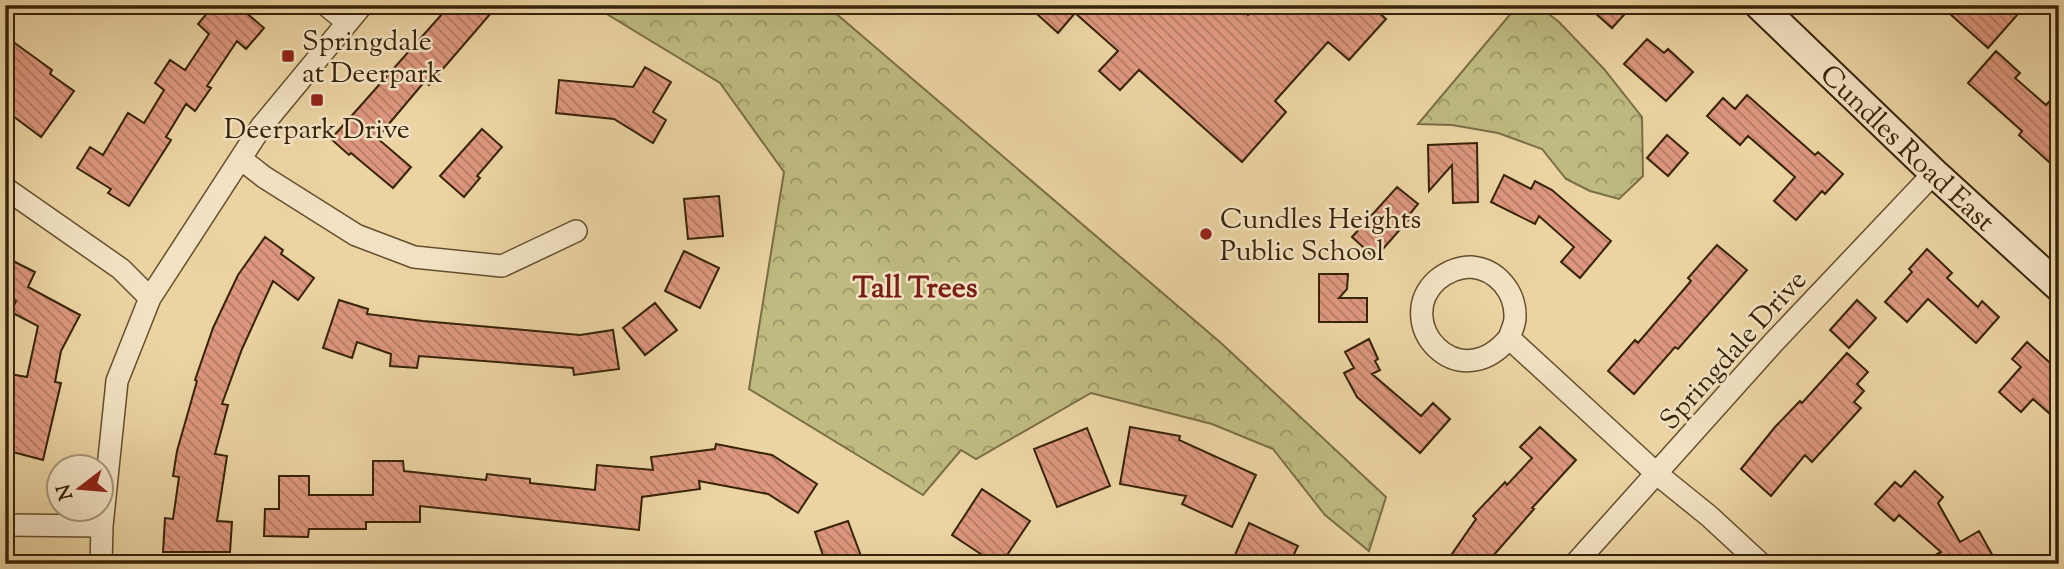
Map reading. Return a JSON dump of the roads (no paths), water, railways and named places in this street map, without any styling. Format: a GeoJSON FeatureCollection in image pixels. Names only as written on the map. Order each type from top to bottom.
{"type":"FeatureCollection","features":[{"type":"Feature","properties":{"kind":"main road","name":"Cundles Road East"},"geometry":{"type":"LineString","coordinates":[[1759,5],[1934,173],[2059,287]]}},
{"type":"Feature","properties":{"kind":"street"},"geometry":{"type":"LineString","coordinates":[[326,5],[347,22]]}},
{"type":"Feature","properties":{"kind":"street"},"geometry":{"type":"LineString","coordinates":[[101,564],[102,526],[117,381],[150,298],[261,127],[362,5]]}},
{"type":"Feature","properties":{"kind":"street"},"geometry":{"type":"LineString","coordinates":[[241,159],[264,177],[356,235],[414,257],[502,266],[576,231]]}},
{"type":"Feature","properties":{"kind":"street","name":"Springdale Drive"},"geometry":{"type":"LineString","coordinates":[[1575,564],[1773,343],[1934,173]]}},
{"type":"Feature","properties":{"kind":"street"},"geometry":{"type":"LineString","coordinates":[[5,188],[121,269],[150,298]]}},
{"type":"Feature","properties":{"kind":"street"},"geometry":{"type":"LineString","coordinates":[[1474,267],[1493,274],[1505,284],[1514,300],[1516,320],[1509,338],[1499,350],[1486,358],[1472,361],[1451,358],[1436,348],[1423,323],[1422,309],[1430,286],[1445,274],[1460,268],[1474,267]]}},
{"type":"Feature","properties":{"kind":"street"},"geometry":{"type":"LineString","coordinates":[[1509,338],[1657,474],[1709,516],[1761,564]]}},
{"type":"Feature","properties":{"kind":"street"},"geometry":{"type":"LineString","coordinates":[[5,526],[102,526]]}},
{"type":"Feature","properties":{"kind":"place","name":"Springdale at Deerpark"},"geometry":{"type":"Point","coordinates":[288,56]}},
{"type":"Feature","properties":{"kind":"place","name":"Deerpark Drive"},"geometry":{"type":"Point","coordinates":[317,100]}},
{"type":"Feature","properties":{"kind":"place","name":"Cundles Heights Public School"},"geometry":{"type":"Point","coordinates":[1206,234]}},
{"type":"Feature","properties":{"kind":"district","name":"Tall Trees"},"geometry":{"type":"Point","coordinates":[915,287]}}]}
